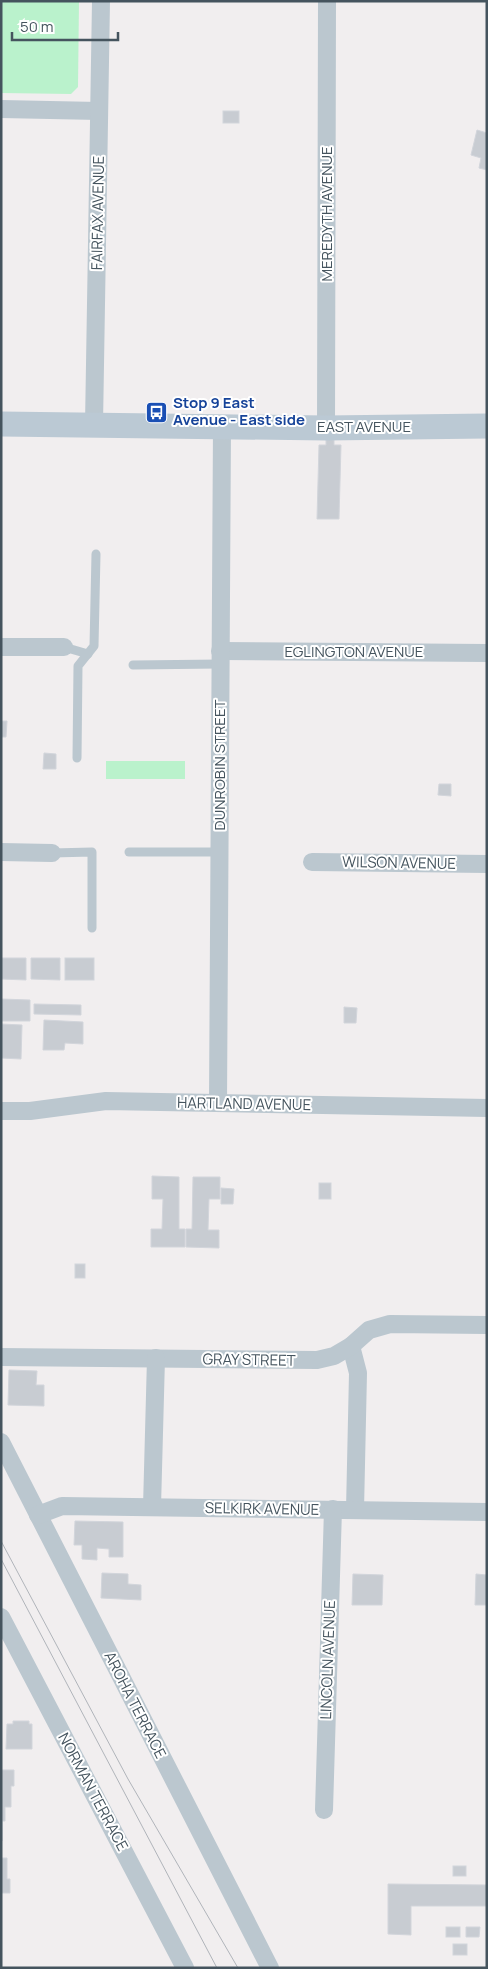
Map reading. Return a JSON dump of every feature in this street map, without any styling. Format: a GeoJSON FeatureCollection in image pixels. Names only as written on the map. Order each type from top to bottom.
{"type":"FeatureCollection","features":[{"type":"Feature","properties":{"kind":"street","name":"FAIRFAX AVENUE"},"geometry":{"type":"LineString","coordinates":[[94,425],[101,1]]}},
{"type":"Feature","properties":{"kind":"street","name":"MEREDYTH AVENUE"},"geometry":{"type":"LineString","coordinates":[[326,428],[328,1]]}},
{"type":"Feature","properties":{"kind":"street"},"geometry":{"type":"LineString","coordinates":[[1,109],[99,111]]}},
{"type":"Feature","properties":{"kind":"street","name":"EAST AVENUE"},"geometry":{"type":"LineString","coordinates":[[1,424],[326,428],[487,426]]}},
{"type":"Feature","properties":{"kind":"street","name":"DUNROBIN STREET"},"geometry":{"type":"LineString","coordinates":[[218,1104],[222,426]]}},
{"type":"Feature","properties":{"kind":"street"},"geometry":{"type":"LineString","coordinates":[[1,647],[64,647]]}},
{"type":"Feature","properties":{"kind":"street","name":"EGLINGTON AVENUE"},"geometry":{"type":"LineString","coordinates":[[220,657],[487,653]]}},
{"type":"Feature","properties":{"kind":"street"},"geometry":{"type":"LineString","coordinates":[[1,852],[52,852]]}},
{"type":"Feature","properties":{"kind":"street","name":"WILSON AVENUE"},"geometry":{"type":"LineString","coordinates":[[312,862],[487,864]]}},
{"type":"Feature","properties":{"kind":"street","name":"HARTLAND AVENUE"},"geometry":{"type":"LineString","coordinates":[[1,1111],[30,1111],[106,1101],[487,1108]]}},
{"type":"Feature","properties":{"kind":"street","name":"GRAY STREET"},"geometry":{"type":"LineString","coordinates":[[1,1357],[317,1360],[334,1356],[351,1346],[369,1330],[390,1324],[487,1326]]}},
{"type":"Feature","properties":{"kind":"street"},"geometry":{"type":"LineString","coordinates":[[351,1346],[358,1373],[355,1510]]}},
{"type":"Feature","properties":{"kind":"street"},"geometry":{"type":"LineString","coordinates":[[152,1507],[156,1358]]}},
{"type":"Feature","properties":{"kind":"street","name":"AROHA TERRACE"},"geometry":{"type":"LineString","coordinates":[[1,1442],[270,1968]]}},
{"type":"Feature","properties":{"kind":"street","name":"SELKIRK AVENUE"},"geometry":{"type":"LineString","coordinates":[[38,1515],[62,1506],[487,1512]]}},
{"type":"Feature","properties":{"kind":"street","name":"LINCOLN AVENUE"},"geometry":{"type":"LineString","coordinates":[[324,1810],[333,1510]]}},
{"type":"Feature","properties":{"kind":"street","name":"NORMAN TERRACE"},"geometry":{"type":"LineString","coordinates":[[1,1617],[185,1968]]}},
{"type":"Feature","properties":{"kind":"lane"},"geometry":{"type":"LineString","coordinates":[[77,758],[78,666],[94,646],[96,554]]}},
{"type":"Feature","properties":{"kind":"lane"},"geometry":{"type":"LineString","coordinates":[[64,647],[88,654]]}},
{"type":"Feature","properties":{"kind":"lane"},"geometry":{"type":"LineString","coordinates":[[134,665],[220,657]]}},
{"type":"Feature","properties":{"kind":"lane"},"geometry":{"type":"LineString","coordinates":[[52,852],[92,852],[92,928]]}},
{"type":"Feature","properties":{"kind":"lane"},"geometry":{"type":"LineString","coordinates":[[129,852],[219,852]]}},
{"type":"Feature","properties":{"kind":"green space"},"geometry":{"type":"Polygon","coordinates":[[[1,1],[79,1],[78,87],[71,94],[1,93],[1,1]]]}},
{"type":"Feature","properties":{"kind":"green space"},"geometry":{"type":"Polygon","coordinates":[[[106,761],[185,761],[185,779],[106,779],[106,761]]]}},
{"type":"Feature","properties":{"kind":"building"},"geometry":{"type":"Polygon","coordinates":[[[223,111],[239,111],[239,123],[223,123],[223,111]]]}},
{"type":"Feature","properties":{"kind":"building"},"geometry":{"type":"Polygon","coordinates":[[[477,130],[487,133],[487,170],[479,168],[481,158],[471,155],[477,130]]]}},
{"type":"Feature","properties":{"kind":"building"},"geometry":{"type":"Polygon","coordinates":[[[326,439],[334,440],[334,445],[341,445],[339,519],[317,519],[319,445],[326,445],[326,439]]]}},
{"type":"Feature","properties":{"kind":"building"},"geometry":{"type":"Polygon","coordinates":[[[1,721],[7,721],[6,737],[1,737],[1,721]]]}},
{"type":"Feature","properties":{"kind":"building"},"geometry":{"type":"Polygon","coordinates":[[[44,753],[56,754],[56,769],[43,769],[44,753]]]}},
{"type":"Feature","properties":{"kind":"building"},"geometry":{"type":"Polygon","coordinates":[[[439,784],[451,784],[451,796],[438,795],[439,784]]]}},
{"type":"Feature","properties":{"kind":"building"},"geometry":{"type":"Polygon","coordinates":[[[1,958],[26,958],[26,980],[1,979],[1,958]]]}},
{"type":"Feature","properties":{"kind":"building"},"geometry":{"type":"Polygon","coordinates":[[[31,958],[60,958],[60,980],[31,979],[31,958]]]}},
{"type":"Feature","properties":{"kind":"building"},"geometry":{"type":"Polygon","coordinates":[[[65,958],[94,958],[94,980],[65,980],[65,958]]]}},
{"type":"Feature","properties":{"kind":"building"},"geometry":{"type":"Polygon","coordinates":[[[1,999],[30,1000],[30,1021],[1,1021],[1,999]]]}},
{"type":"Feature","properties":{"kind":"building"},"geometry":{"type":"Polygon","coordinates":[[[34,1004],[81,1005],[81,1015],[34,1014],[34,1004]]]}},
{"type":"Feature","properties":{"kind":"building"},"geometry":{"type":"Polygon","coordinates":[[[344,1007],[357,1008],[356,1023],[344,1023],[344,1007]]]}},
{"type":"Feature","properties":{"kind":"building"},"geometry":{"type":"Polygon","coordinates":[[[44,1020],[83,1022],[83,1044],[65,1043],[64,1050],[43,1050],[44,1020]]]}},
{"type":"Feature","properties":{"kind":"building"},"geometry":{"type":"Polygon","coordinates":[[[1,1024],[22,1025],[21,1059],[1,1058],[1,1024]]]}},
{"type":"Feature","properties":{"kind":"building"},"geometry":{"type":"Polygon","coordinates":[[[152,1176],[179,1177],[179,1229],[185,1229],[185,1247],[151,1247],[151,1229],[162,1229],[163,1199],[152,1199],[152,1176]]]}},
{"type":"Feature","properties":{"kind":"building"},"geometry":{"type":"Polygon","coordinates":[[[193,1177],[220,1177],[220,1199],[209,1199],[208,1230],[219,1230],[219,1248],[186,1247],[186,1229],[192,1229],[193,1177]]]}},
{"type":"Feature","properties":{"kind":"building"},"geometry":{"type":"Polygon","coordinates":[[[319,1183],[331,1183],[331,1199],[319,1199],[319,1183]]]}},
{"type":"Feature","properties":{"kind":"building"},"geometry":{"type":"Polygon","coordinates":[[[221,1188],[234,1189],[233,1204],[221,1204],[221,1188]]]}},
{"type":"Feature","properties":{"kind":"building"},"geometry":{"type":"Polygon","coordinates":[[[75,1264],[85,1264],[85,1278],[75,1278],[75,1264]]]}},
{"type":"Feature","properties":{"kind":"building"},"geometry":{"type":"Polygon","coordinates":[[[9,1370],[37,1371],[36,1385],[44,1385],[44,1406],[8,1405],[9,1370]]]}},
{"type":"Feature","properties":{"kind":"building"},"geometry":{"type":"Polygon","coordinates":[[[75,1521],[123,1522],[123,1557],[109,1557],[109,1549],[97,1548],[97,1560],[82,1559],[82,1545],[74,1545],[75,1521]]]}},
{"type":"Feature","properties":{"kind":"building"},"geometry":{"type":"Polygon","coordinates":[[[102,1573],[128,1574],[128,1584],[141,1585],[141,1600],[101,1598],[102,1573]]]}},
{"type":"Feature","properties":{"kind":"building"},"geometry":{"type":"Polygon","coordinates":[[[353,1574],[383,1575],[382,1605],[352,1605],[353,1574]]]}},
{"type":"Feature","properties":{"kind":"building"},"geometry":{"type":"Polygon","coordinates":[[[476,1574],[487,1575],[487,1605],[475,1605],[476,1574]]]}},
{"type":"Feature","properties":{"kind":"building"},"geometry":{"type":"Polygon","coordinates":[[[13,1721],[29,1721],[29,1724],[32,1724],[32,1749],[6,1749],[7,1724],[13,1724],[13,1721]]]}},
{"type":"Feature","properties":{"kind":"building"},"geometry":{"type":"Polygon","coordinates":[[[1,1770],[14,1770],[14,1786],[11,1786],[11,1807],[5,1807],[5,1821],[2,1821],[2,1841],[1,1770]]]}},
{"type":"Feature","properties":{"kind":"building"},"geometry":{"type":"Polygon","coordinates":[[[1,1858],[7,1858],[7,1879],[10,1879],[10,1893],[1,1893],[1,1858]]]}},
{"type":"Feature","properties":{"kind":"building"},"geometry":{"type":"Polygon","coordinates":[[[453,1866],[466,1866],[466,1876],[453,1876],[453,1866]]]}},
{"type":"Feature","properties":{"kind":"building"},"geometry":{"type":"Polygon","coordinates":[[[388,1884],[487,1885],[487,1906],[411,1906],[411,1935],[388,1934],[388,1884]]]}},
{"type":"Feature","properties":{"kind":"building"},"geometry":{"type":"Polygon","coordinates":[[[446,1927],[460,1927],[460,1937],[446,1937],[446,1927]]]}},
{"type":"Feature","properties":{"kind":"building"},"geometry":{"type":"Polygon","coordinates":[[[466,1927],[480,1927],[479,1937],[466,1937],[466,1927]]]}},
{"type":"Feature","properties":{"kind":"building"},"geometry":{"type":"Polygon","coordinates":[[[453,1944],[467,1944],[467,1955],[453,1955],[453,1944]]]}},
{"type":"Feature","properties":{"kind":"tram line"},"geometry":{"type":"LineString","coordinates":[[1,1541],[128,1779],[238,1968]]}},
{"type":"Feature","properties":{"kind":"tram line"},"geometry":{"type":"LineString","coordinates":[[1,1559],[217,1968]]}},
{"type":"Feature","properties":{"kind":"place","name":"Stop 9 East Avenue - East side"},"geometry":{"type":"Point","coordinates":[157,412]}}]}
